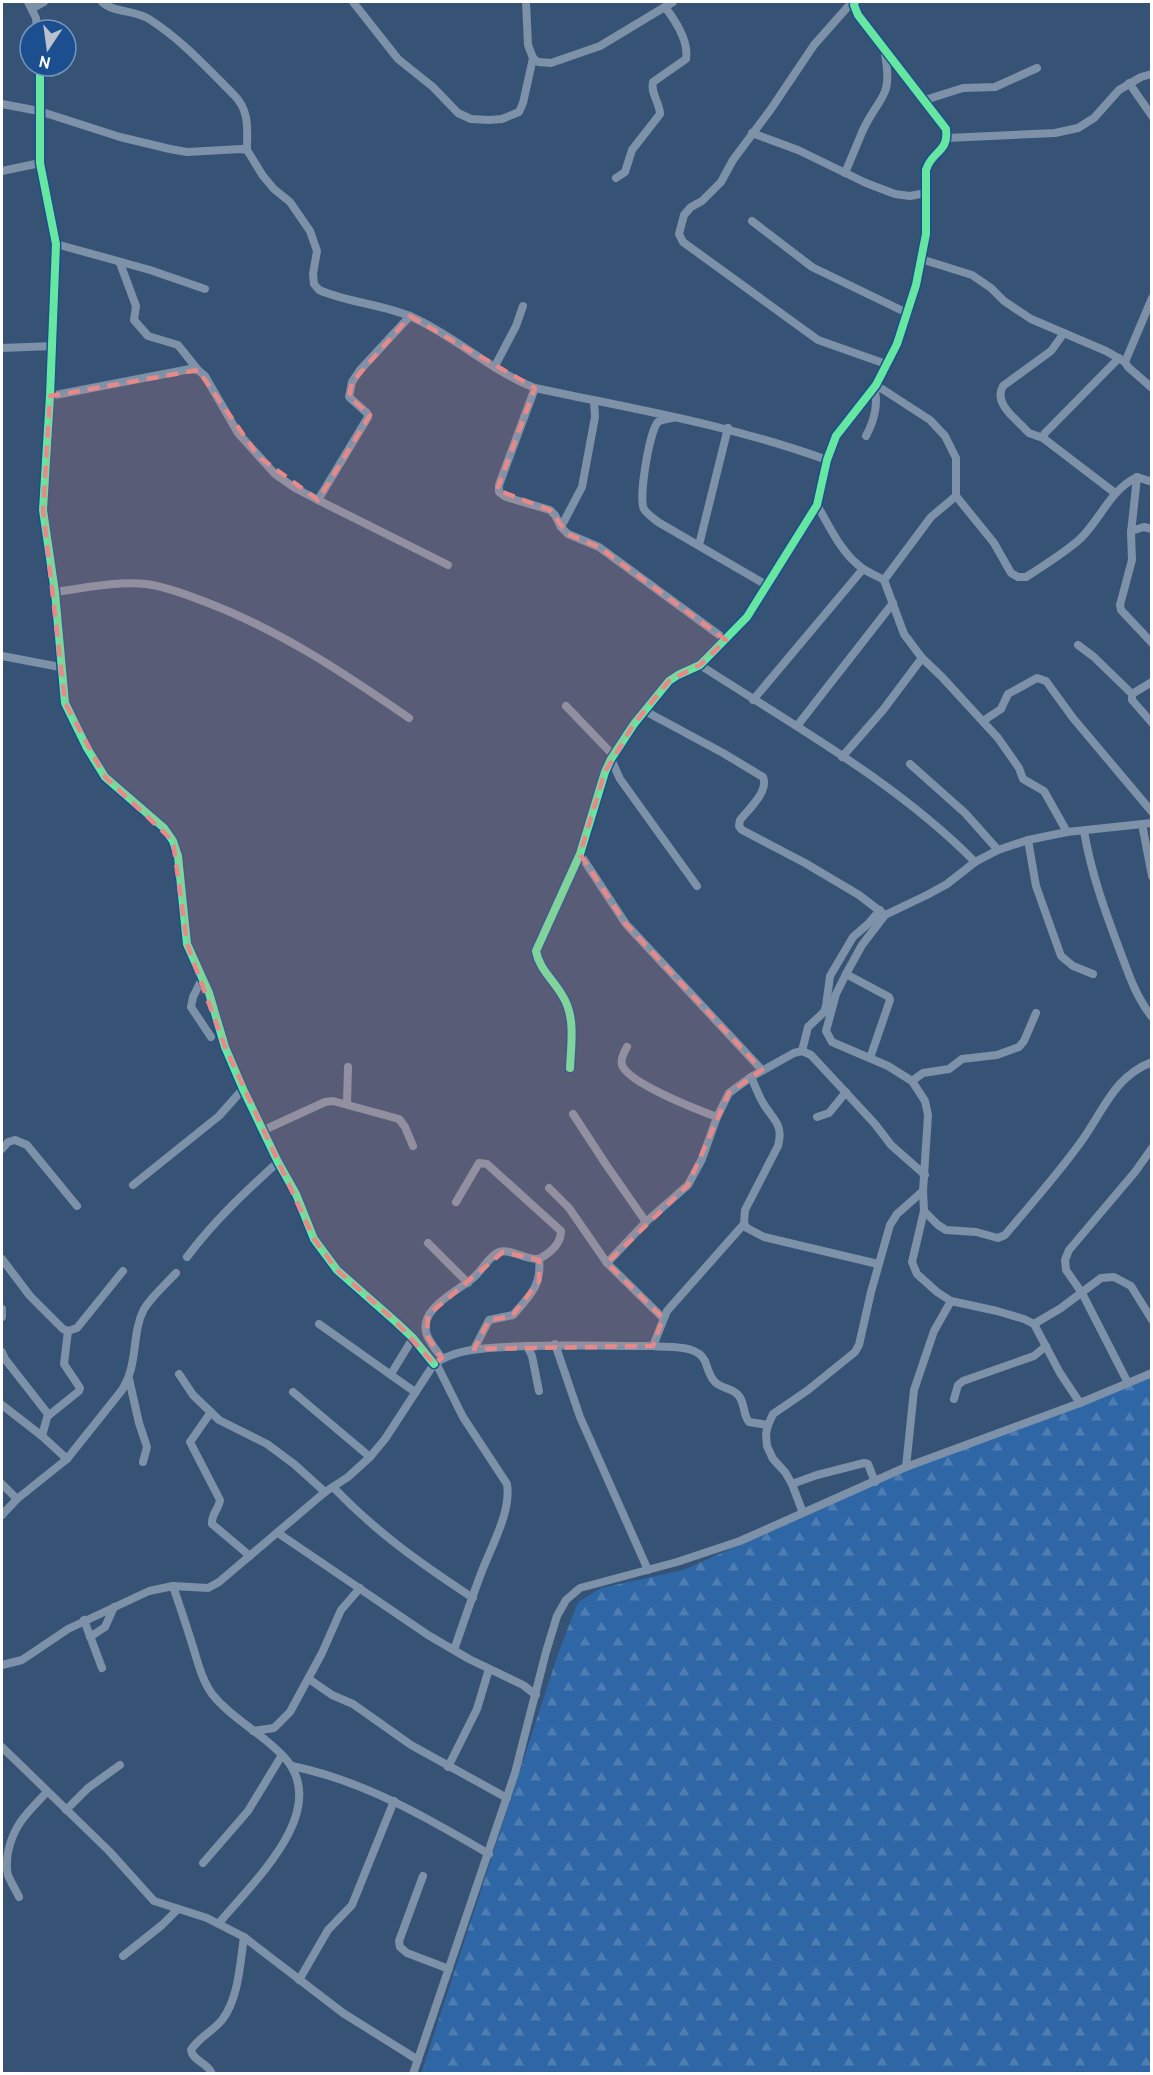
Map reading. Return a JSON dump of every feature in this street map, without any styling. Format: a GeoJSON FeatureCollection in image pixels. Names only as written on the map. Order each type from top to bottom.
{"type":"FeatureCollection","features":[{"type":"Feature","properties":{"kind":"street"},"geometry":{"type":"LineString","coordinates":[[30,5],[44,2]]}},
{"type":"Feature","properties":{"kind":"street"},"geometry":{"type":"LineString","coordinates":[[102,2],[110,7],[139,13],[149,19],[185,46],[243,105],[247,115],[247,150],[262,176],[290,202],[310,231],[317,251],[313,274],[314,284],[319,290],[410,316],[454,339],[519,382],[535,388],[728,428],[827,460]]}},
{"type":"Feature","properties":{"kind":"street"},"geometry":{"type":"LineString","coordinates":[[352,2],[398,59],[433,87],[458,113],[465,117],[489,120],[502,119],[519,112],[523,104],[533,58],[528,45],[526,2]]}},
{"type":"Feature","properties":{"kind":"street"},"geometry":{"type":"LineString","coordinates":[[533,58],[544,64],[551,63],[600,46],[673,2]]}},
{"type":"Feature","properties":{"kind":"street"},"geometry":{"type":"LineString","coordinates":[[570,1068],[571,1016],[568,1004],[538,962],[536,951],[580,854],[605,772],[612,757],[669,681],[700,665],[747,617],[768,586],[817,505],[827,460],[836,436],[875,386],[897,344],[916,285],[926,234],[926,170],[928,162],[945,145],[946,129],[858,15],[853,2],[814,45],[733,160],[721,182],[684,215],[679,234],[683,242],[818,339],[886,364]]}},
{"type":"Feature","properties":{"kind":"street"},"geometry":{"type":"LineString","coordinates":[[616,178],[625,172],[632,150],[660,114],[652,88],[653,82],[686,59],[687,50],[675,20],[665,7]]}},
{"type":"Feature","properties":{"kind":"street"},"geometry":{"type":"LineString","coordinates":[[846,173],[863,130],[885,95],[889,73],[885,51]]}},
{"type":"Feature","properties":{"kind":"street"},"geometry":{"type":"LineString","coordinates":[[925,100],[963,88],[994,87],[1037,68]]}},
{"type":"Feature","properties":{"kind":"street"},"geometry":{"type":"LineString","coordinates":[[947,138],[1055,133],[1078,128],[1094,118],[1119,90],[1129,83],[1152,74]]}},
{"type":"Feature","properties":{"kind":"street"},"geometry":{"type":"LineString","coordinates":[[40,78],[40,163],[56,244],[53,346],[43,510],[55,592],[65,703],[87,748],[105,777],[164,828],[173,841],[178,856],[187,945],[209,993],[225,1047],[243,1089],[296,1194],[314,1239],[338,1270],[376,1302],[437,1362]]}},
{"type":"Feature","properties":{"kind":"street"},"geometry":{"type":"LineString","coordinates":[[1129,83],[1148,107],[1152,116]]}},
{"type":"Feature","properties":{"kind":"street"},"geometry":{"type":"LineString","coordinates":[[2,104],[39,111],[120,137],[170,149],[187,152],[247,150]]}},
{"type":"Feature","properties":{"kind":"street"},"geometry":{"type":"LineString","coordinates":[[752,133],[798,150],[866,183],[895,194],[910,196],[926,193]]}},
{"type":"Feature","properties":{"kind":"street"},"geometry":{"type":"LineString","coordinates":[[2,171],[40,163]]}},
{"type":"Feature","properties":{"kind":"street"},"geometry":{"type":"LineString","coordinates":[[752,221],[812,267],[907,313]]}},
{"type":"Feature","properties":{"kind":"street"},"geometry":{"type":"LineString","coordinates":[[56,244],[150,270],[205,289]]}},
{"type":"Feature","properties":{"kind":"street"},"geometry":{"type":"LineString","coordinates":[[921,259],[972,275],[1018,312],[1122,360],[1152,388]]}},
{"type":"Feature","properties":{"kind":"street"},"geometry":{"type":"LineString","coordinates":[[120,263],[136,306],[134,320],[148,336],[178,345],[198,370],[205,375],[238,433],[275,474],[295,488],[448,565]]}},
{"type":"Feature","properties":{"kind":"street"},"geometry":{"type":"LineString","coordinates":[[1043,438],[1045,432],[1122,360],[1152,298]]}},
{"type":"Feature","properties":{"kind":"street"},"geometry":{"type":"LineString","coordinates":[[495,366],[516,326],[523,306]]}},
{"type":"Feature","properties":{"kind":"street"},"geometry":{"type":"LineString","coordinates":[[318,500],[368,417],[367,412],[350,397],[352,382],[360,370],[410,316]]}},
{"type":"Feature","properties":{"kind":"street"},"geometry":{"type":"LineString","coordinates":[[1064,333],[1051,351],[1003,386],[999,397],[1002,404],[1029,434],[1043,438],[1115,493]]}},
{"type":"Feature","properties":{"kind":"street"},"geometry":{"type":"LineString","coordinates":[[2,348],[53,346]]}},
{"type":"Feature","properties":{"kind":"street"},"geometry":{"type":"LineString","coordinates":[[50,396],[190,369],[198,370]]}},
{"type":"Feature","properties":{"kind":"street"},"geometry":{"type":"LineString","coordinates":[[866,436],[875,412],[875,386]]}},
{"type":"Feature","properties":{"kind":"street"},"geometry":{"type":"LineString","coordinates":[[875,386],[930,420],[945,436],[956,458],[956,496],[994,543],[1011,573],[1018,577],[1026,577],[1080,539],[1115,493],[1130,480],[1137,477],[1152,482]]}},
{"type":"Feature","properties":{"kind":"street"},"geometry":{"type":"LineString","coordinates":[[535,388],[498,489],[506,497],[550,510],[561,527],[573,537],[599,547],[726,640]]}},
{"type":"Feature","properties":{"kind":"street"},"geometry":{"type":"LineString","coordinates":[[561,527],[582,487],[595,417],[594,400]]}},
{"type":"Feature","properties":{"kind":"street"},"geometry":{"type":"LineString","coordinates":[[675,417],[661,420],[656,426],[644,473],[642,502],[644,509],[650,516],[768,586]]}},
{"type":"Feature","properties":{"kind":"street"},"geometry":{"type":"LineString","coordinates":[[699,544],[728,428]]}},
{"type":"Feature","properties":{"kind":"street"},"geometry":{"type":"LineString","coordinates":[[1137,477],[1131,531],[1132,560],[1120,605],[1121,610],[1152,643]]}},
{"type":"Feature","properties":{"kind":"street"},"geometry":{"type":"LineString","coordinates":[[884,580],[931,517],[956,496]]}},
{"type":"Feature","properties":{"kind":"street"},"geometry":{"type":"LineString","coordinates":[[817,505],[837,540],[863,569],[884,580],[904,634],[922,658],[984,721],[1019,768],[1023,779],[1044,791],[1067,832]]}},
{"type":"Feature","properties":{"kind":"street"},"geometry":{"type":"LineString","coordinates":[[1131,531],[1144,527],[1152,529]]}},
{"type":"Feature","properties":{"kind":"street"},"geometry":{"type":"LineString","coordinates":[[753,700],[863,569]]}},
{"type":"Feature","properties":{"kind":"street"},"geometry":{"type":"LineString","coordinates":[[55,592],[110,584],[147,584],[191,596],[232,612],[288,639],[336,667],[410,718]]}},
{"type":"Feature","properties":{"kind":"street"},"geometry":{"type":"LineString","coordinates":[[797,726],[893,603]]}},
{"type":"Feature","properties":{"kind":"street"},"geometry":{"type":"LineString","coordinates":[[1078,645],[1094,657],[1132,694],[1132,700],[1152,723]]}},
{"type":"Feature","properties":{"kind":"street"},"geometry":{"type":"LineString","coordinates":[[2,656],[60,667]]}},
{"type":"Feature","properties":{"kind":"street"},"geometry":{"type":"LineString","coordinates":[[842,757],[883,710],[922,658]]}},
{"type":"Feature","properties":{"kind":"street"},"geometry":{"type":"LineString","coordinates":[[700,665],[797,726],[922,813],[946,832],[975,862]]}},
{"type":"Feature","properties":{"kind":"street"},"geometry":{"type":"LineString","coordinates":[[984,721],[1001,709],[1008,694],[1037,678],[1046,681],[1073,718],[1152,812]]}},
{"type":"Feature","properties":{"kind":"street"},"geometry":{"type":"LineString","coordinates":[[1132,694],[1152,682]]}},
{"type":"Feature","properties":{"kind":"street"},"geometry":{"type":"LineString","coordinates":[[566,706],[612,757],[620,779],[697,886]]}},
{"type":"Feature","properties":{"kind":"street"},"geometry":{"type":"LineString","coordinates":[[645,711],[763,777],[764,790],[740,820],[739,826],[742,830],[805,863],[882,912]]}},
{"type":"Feature","properties":{"kind":"street"},"geometry":{"type":"LineString","coordinates":[[910,764],[965,813],[998,850]]}},
{"type":"Feature","properties":{"kind":"street"},"geometry":{"type":"LineString","coordinates":[[802,1051],[808,1027],[824,1012],[830,976],[853,937],[882,912],[937,889],[975,862],[998,850],[1028,840],[1067,832],[1152,823]]}},
{"type":"Feature","properties":{"kind":"street"},"geometry":{"type":"LineString","coordinates":[[1142,824],[1152,876]]}},
{"type":"Feature","properties":{"kind":"street"},"geometry":{"type":"LineString","coordinates":[[1084,831],[1088,859],[1131,984],[1152,1017]]}},
{"type":"Feature","properties":{"kind":"street"},"geometry":{"type":"LineString","coordinates":[[1028,840],[1036,886],[1061,956],[1073,966],[1093,974]]}},
{"type":"Feature","properties":{"kind":"street"},"geometry":{"type":"LineString","coordinates":[[580,854],[626,924],[762,1070]]}},
{"type":"Feature","properties":{"kind":"street"},"geometry":{"type":"LineString","coordinates":[[882,912],[836,994],[826,1031],[832,1042],[870,1058],[912,1080],[925,1101],[928,1115],[922,1191],[924,1211],[912,1263],[917,1274],[925,1282],[951,1300],[997,1311],[1034,1324],[1080,1403]]}},
{"type":"Feature","properties":{"kind":"street"},"geometry":{"type":"LineString","coordinates":[[846,974],[889,996],[890,1000],[870,1058]]}},
{"type":"Feature","properties":{"kind":"street"},"geometry":{"type":"LineString","coordinates":[[202,979],[191,1007],[211,1037]]}},
{"type":"Feature","properties":{"kind":"street"},"geometry":{"type":"LineString","coordinates":[[912,1080],[923,1073],[949,1069],[963,1059],[997,1055],[1019,1047],[1036,1013]]}},
{"type":"Feature","properties":{"kind":"street"},"geometry":{"type":"LineString","coordinates":[[627,1047],[621,1062],[622,1067],[629,1074],[650,1088],[691,1108],[717,1117]]}},
{"type":"Feature","properties":{"kind":"street"},"geometry":{"type":"LineString","coordinates":[[607,1263],[646,1222],[680,1194],[694,1175],[729,1093],[762,1070],[794,1053],[802,1051],[811,1055],[891,1145],[925,1175]]}},
{"type":"Feature","properties":{"kind":"street"},"geometry":{"type":"LineString","coordinates":[[924,1211],[946,1230],[976,1232],[998,1238],[1005,1235],[1083,1138],[1115,1088],[1131,1073],[1152,1062]]}},
{"type":"Feature","properties":{"kind":"street"},"geometry":{"type":"LineString","coordinates":[[347,1104],[348,1067]]}},
{"type":"Feature","properties":{"kind":"street"},"geometry":{"type":"LineString","coordinates":[[653,1346],[663,1318],[744,1224],[745,1210],[781,1136],[780,1128],[763,1103],[751,1077]]}},
{"type":"Feature","properties":{"kind":"street"},"geometry":{"type":"LineString","coordinates":[[134,1185],[219,1116],[243,1089]]}},
{"type":"Feature","properties":{"kind":"street"},"geometry":{"type":"LineString","coordinates":[[817,1117],[829,1113],[846,1092]]}},
{"type":"Feature","properties":{"kind":"street"},"geometry":{"type":"LineString","coordinates":[[264,1131],[326,1102],[333,1101],[399,1119],[413,1146]]}},
{"type":"Feature","properties":{"kind":"street"},"geometry":{"type":"LineString","coordinates":[[573,1114],[646,1222]]}},
{"type":"Feature","properties":{"kind":"street"},"geometry":{"type":"LineString","coordinates":[[2,1149],[15,1140],[27,1145],[77,1206]]}},
{"type":"Feature","properties":{"kind":"street"},"geometry":{"type":"LineString","coordinates":[[1128,1383],[1082,1293],[1065,1269],[1065,1260],[1069,1250],[1136,1172],[1152,1148]]}},
{"type":"Feature","properties":{"kind":"street"},"geometry":{"type":"LineString","coordinates":[[187,1257],[233,1204],[278,1162]]}},
{"type":"Feature","properties":{"kind":"street"},"geometry":{"type":"LineString","coordinates":[[454,1650],[506,1508],[508,1491],[507,1485],[463,1417],[437,1362],[425,1329],[428,1315],[456,1289],[468,1282],[498,1253],[508,1251],[526,1258],[539,1259],[557,1245],[561,1231],[487,1164],[479,1163],[456,1202]]}},
{"type":"Feature","properties":{"kind":"street"},"geometry":{"type":"LineString","coordinates":[[549,1188],[568,1208],[607,1263],[663,1318]]}},
{"type":"Feature","properties":{"kind":"street"},"geometry":{"type":"LineString","coordinates":[[803,1513],[792,1484],[773,1459],[767,1446],[768,1425],[773,1414],[808,1390],[855,1352],[861,1338],[887,1234],[897,1214],[922,1191]]}},
{"type":"Feature","properties":{"kind":"street"},"geometry":{"type":"LineString","coordinates":[[744,1224],[749,1231],[764,1237],[879,1264]]}},
{"type":"Feature","properties":{"kind":"street"},"geometry":{"type":"LineString","coordinates":[[428,1244],[468,1282]]}},
{"type":"Feature","properties":{"kind":"street"},"geometry":{"type":"LineString","coordinates":[[2,1259],[30,1296],[63,1329],[68,1331],[77,1328],[123,1271]]}},
{"type":"Feature","properties":{"kind":"street"},"geometry":{"type":"LineString","coordinates":[[474,1349],[489,1320],[513,1315],[535,1289],[541,1272],[539,1259]]}},
{"type":"Feature","properties":{"kind":"street"},"geometry":{"type":"LineString","coordinates":[[143,1462],[147,1447],[129,1379],[144,1310],[176,1273]]}},
{"type":"Feature","properties":{"kind":"street"},"geometry":{"type":"LineString","coordinates":[[1034,1324],[1101,1278],[1114,1277],[1131,1286],[1152,1320]]}},
{"type":"Feature","properties":{"kind":"street"},"geometry":{"type":"LineString","coordinates":[[906,1467],[914,1390],[934,1331],[951,1300]]}},
{"type":"Feature","properties":{"kind":"street"},"geometry":{"type":"LineString","coordinates":[[2,1309],[2,1317]]}},
{"type":"Feature","properties":{"kind":"street"},"geometry":{"type":"LineString","coordinates":[[319,1324],[415,1392]]}},
{"type":"Feature","properties":{"kind":"street"},"geometry":{"type":"LineString","coordinates":[[42,1436],[48,1416],[80,1388],[64,1364],[68,1331]]}},
{"type":"Feature","properties":{"kind":"street"},"geometry":{"type":"LineString","coordinates":[[391,1374],[413,1338]]}},
{"type":"Feature","properties":{"kind":"street"},"geometry":{"type":"LineString","coordinates":[[2,1665],[22,1660],[84,1620],[149,1591],[173,1586],[212,1587],[370,1457],[385,1439],[437,1362],[474,1349],[555,1344],[653,1346],[689,1350],[702,1356],[716,1383],[740,1397],[745,1418],[749,1422],[768,1425]]}},
{"type":"Feature","properties":{"kind":"street"},"geometry":{"type":"LineString","coordinates":[[555,1344],[580,1417],[648,1570]]}},
{"type":"Feature","properties":{"kind":"street"},"geometry":{"type":"LineString","coordinates":[[527,1346],[532,1356],[539,1391]]}},
{"type":"Feature","properties":{"kind":"street"},"geometry":{"type":"LineString","coordinates":[[954,1399],[958,1385],[963,1381],[1034,1356],[1046,1346]]}},
{"type":"Feature","properties":{"kind":"street"},"geometry":{"type":"LineString","coordinates":[[2,1352],[48,1416]]}},
{"type":"Feature","properties":{"kind":"street"},"geometry":{"type":"LineString","coordinates":[[413,2073],[489,1854],[515,1773],[557,1616],[566,1600],[580,1588],[648,1570],[740,1541],[906,1467],[1080,1403],[1152,1373]]}},
{"type":"Feature","properties":{"kind":"street"},"geometry":{"type":"LineString","coordinates":[[179,1374],[193,1395],[227,1425],[267,1444],[352,1508],[394,1545],[473,1598]]}},
{"type":"Feature","properties":{"kind":"street"},"geometry":{"type":"LineString","coordinates":[[2,1515],[17,1499],[67,1459],[129,1379]]}},
{"type":"Feature","properties":{"kind":"street"},"geometry":{"type":"LineString","coordinates":[[292,1392],[370,1457]]}},
{"type":"Feature","properties":{"kind":"street"},"geometry":{"type":"LineString","coordinates":[[2,1405],[67,1459]]}},
{"type":"Feature","properties":{"kind":"street"},"geometry":{"type":"LineString","coordinates":[[211,1412],[190,1442],[220,1500],[212,1524],[250,1557]]}},
{"type":"Feature","properties":{"kind":"street"},"geometry":{"type":"LineString","coordinates":[[792,1484],[864,1462],[868,1464],[874,1482]]}},
{"type":"Feature","properties":{"kind":"street"},"geometry":{"type":"LineString","coordinates":[[2,1484],[17,1499]]}},
{"type":"Feature","properties":{"kind":"street"},"geometry":{"type":"LineString","coordinates":[[278,1533],[403,1619],[489,1669],[523,1684],[536,1695]]}},
{"type":"Feature","properties":{"kind":"street"},"geometry":{"type":"LineString","coordinates":[[173,1586],[203,1679],[225,1707],[292,1766],[298,1777],[300,1789],[291,1830],[281,1849],[219,1923]]}},
{"type":"Feature","properties":{"kind":"street"},"geometry":{"type":"LineString","coordinates":[[253,1731],[274,1728],[282,1722],[309,1679],[341,1610],[360,1588]]}},
{"type":"Feature","properties":{"kind":"street"},"geometry":{"type":"LineString","coordinates":[[90,1637],[105,1627],[114,1607]]}},
{"type":"Feature","properties":{"kind":"street"},"geometry":{"type":"LineString","coordinates":[[84,1620],[102,1668]]}},
{"type":"Feature","properties":{"kind":"street"},"geometry":{"type":"LineString","coordinates":[[448,1767],[475,1716],[489,1669]]}},
{"type":"Feature","properties":{"kind":"street"},"geometry":{"type":"LineString","coordinates":[[309,1679],[332,1695],[353,1704],[411,1745],[507,1798]]}},
{"type":"Feature","properties":{"kind":"street"},"geometry":{"type":"LineString","coordinates":[[2,1747],[109,1851],[148,1896],[160,1905],[219,1923],[244,1937],[343,2013],[418,2060]]}},
{"type":"Feature","properties":{"kind":"street"},"geometry":{"type":"LineString","coordinates":[[203,1863],[248,1811],[282,1755]]}},
{"type":"Feature","properties":{"kind":"street"},"geometry":{"type":"LineString","coordinates":[[66,1810],[88,1788],[120,1765]]}},
{"type":"Feature","properties":{"kind":"street"},"geometry":{"type":"LineString","coordinates":[[292,1766],[354,1783],[394,1801],[489,1854]]}},
{"type":"Feature","properties":{"kind":"street"},"geometry":{"type":"LineString","coordinates":[[19,1897],[8,1874],[7,1861],[10,1844],[14,1830],[22,1818],[47,1792]]}},
{"type":"Feature","properties":{"kind":"street"},"geometry":{"type":"LineString","coordinates":[[299,1980],[328,1930],[352,1905],[394,1801]]}},
{"type":"Feature","properties":{"kind":"street"},"geometry":{"type":"LineString","coordinates":[[423,1876],[399,1941],[400,1947],[407,1953],[449,1969]]}},
{"type":"Feature","properties":{"kind":"street"},"geometry":{"type":"LineString","coordinates":[[123,1956],[178,1909]]}},
{"type":"Feature","properties":{"kind":"street"},"geometry":{"type":"LineString","coordinates":[[212,2073],[211,2069],[195,2059],[191,2050],[222,2020],[227,2012],[233,1996],[244,1937]]}},
{"type":"Feature","properties":{"kind":"highlighted area"},"geometry":{"type":"Polygon","coordinates":[[[410,316],[535,388],[497,490],[550,510],[568,534],[599,547],[726,640],[700,665],[669,681],[634,724],[605,772],[580,854],[626,924],[762,1070],[729,1093],[688,1185],[607,1263],[663,1318],[653,1346],[474,1349],[489,1320],[512,1316],[539,1281],[539,1260],[503,1252],[428,1315],[427,1336],[442,1358],[434,1364],[396,1322],[337,1270],[314,1239],[225,1047],[187,944],[173,841],[105,777],[65,703],[43,510],[50,396],[198,370],[259,457],[318,500],[370,415],[349,397],[352,382],[410,316]]]}},
{"type":"Feature","properties":{"kind":"green space"},"geometry":{"type":"Polygon","coordinates":[[[1151,1377],[1151,2073],[421,2074],[558,1654],[578,1602],[601,1588],[683,1570],[899,1474],[1151,1377]]]}},
{"type":"Feature","properties":{"kind":"cycle path"},"geometry":{"type":"LineString","coordinates":[[570,1068],[572,1030],[569,1012],[562,995],[543,969],[536,951],[580,854],[605,772],[634,724],[669,681],[700,665],[747,617],[817,505],[827,460],[836,436],[876,385],[897,344],[916,285],[926,234],[926,170],[945,143],[946,129],[858,15],[855,2]]}},
{"type":"Feature","properties":{"kind":"cycle path"},"geometry":{"type":"LineString","coordinates":[[40,78],[40,163],[56,244],[43,510],[55,592],[65,703],[87,748],[105,777],[164,828],[173,841],[178,856],[187,944],[209,993],[225,1047],[243,1089],[296,1194],[314,1239],[337,1270],[413,1338],[434,1364]]}}]}
